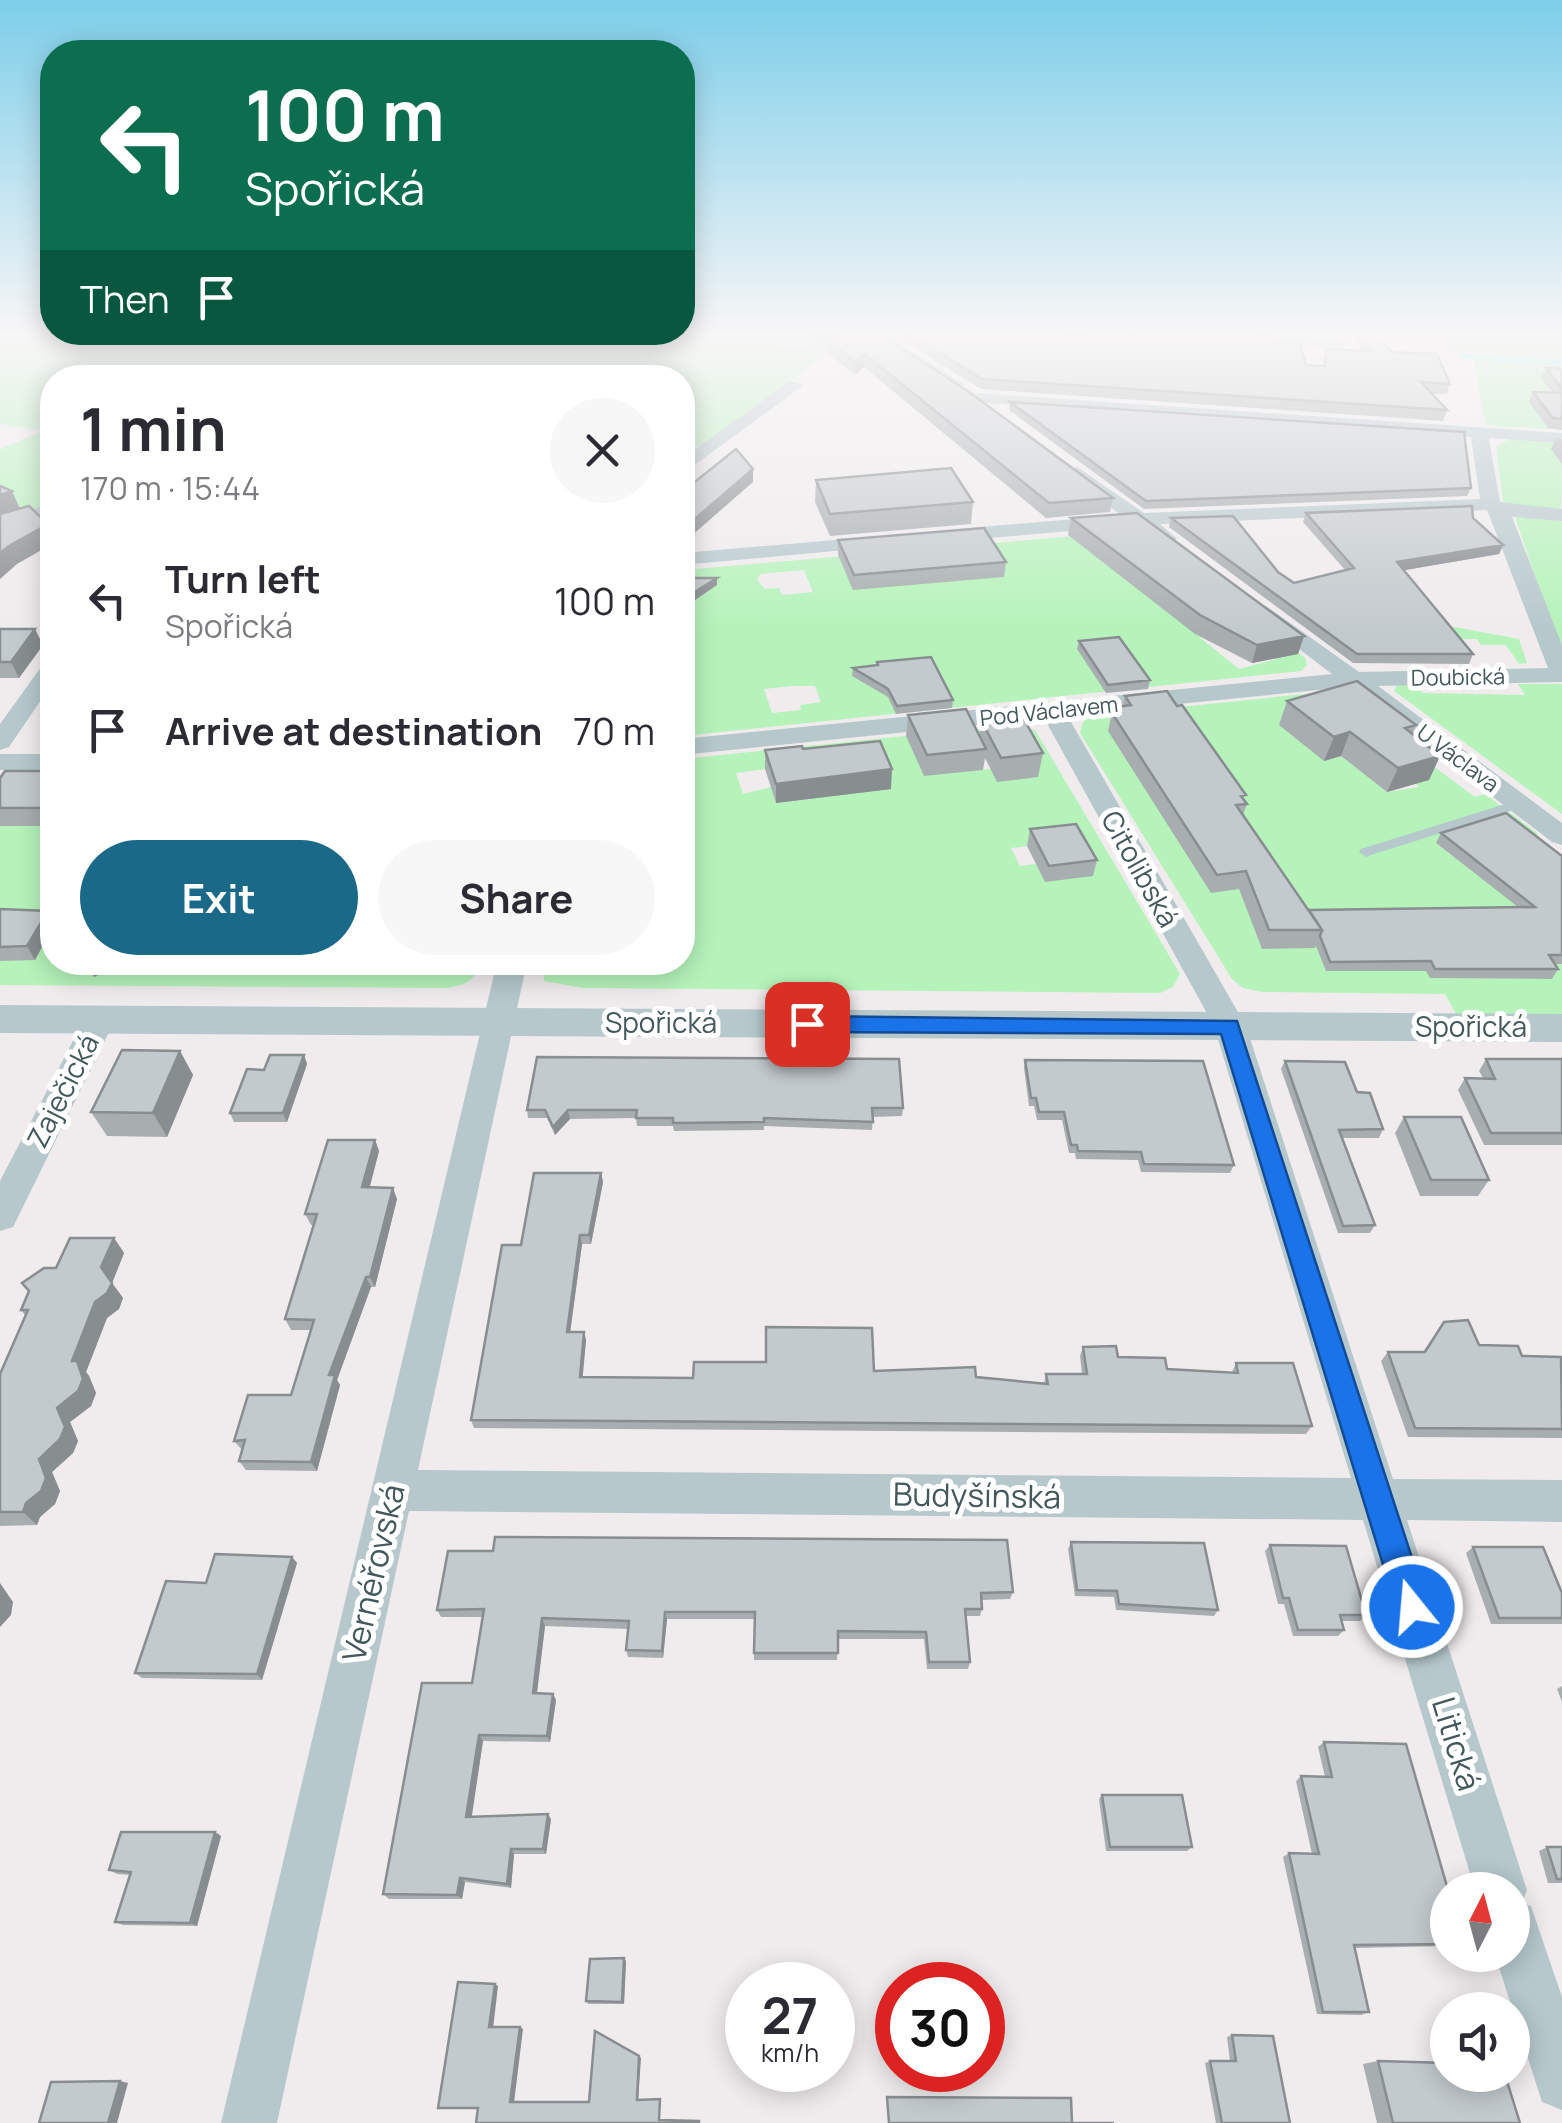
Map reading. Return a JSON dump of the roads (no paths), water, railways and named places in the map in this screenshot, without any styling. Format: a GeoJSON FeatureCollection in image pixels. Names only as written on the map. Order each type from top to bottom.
{"type":"FeatureCollection","features":[{"type":"Feature","properties":{"kind":"street"},"geometry":{"type":"LineString","coordinates":[[695,456],[729,432]]}},
{"type":"Feature","properties":{"kind":"street"},"geometry":{"type":"LineString","coordinates":[[1451,432],[1562,438]]}},
{"type":"Feature","properties":{"kind":"street"},"geometry":{"type":"LineString","coordinates":[[1478,434],[1495,507],[1562,675]]}},
{"type":"Feature","properties":{"kind":"street"},"geometry":{"type":"LineString","coordinates":[[1065,464],[1186,554]]}},
{"type":"Feature","properties":{"kind":"street"},"geometry":{"type":"LineString","coordinates":[[695,558],[1140,519],[1495,507],[1562,515]]}},
{"type":"Feature","properties":{"kind":"street"},"geometry":{"type":"LineString","coordinates":[[0,526],[40,513]]}},
{"type":"Feature","properties":{"kind":"street","name":"U Václava"},"geometry":{"type":"LineString","coordinates":[[1248,599],[1562,836]]}},
{"type":"Feature","properties":{"kind":"street","name":"Doubická"},"geometry":{"type":"LineString","coordinates":[[1355,679],[1562,675]]}},
{"type":"Feature","properties":{"kind":"street","name":"Pod Václavem"},"geometry":{"type":"LineString","coordinates":[[695,746],[1355,679]]}},
{"type":"Feature","properties":{"kind":"street"},"geometry":{"type":"LineString","coordinates":[[0,742],[8,716],[40,681]]}},
{"type":"Feature","properties":{"kind":"street","name":"Citolibská"},"geometry":{"type":"LineString","coordinates":[[1052,711],[1230,1026]]}},
{"type":"Feature","properties":{"kind":"street"},"geometry":{"type":"LineString","coordinates":[[0,762],[40,762]]}},
{"type":"Feature","properties":{"kind":"street","name":"Vernéřovská"},"geometry":{"type":"LineString","coordinates":[[248,2123],[509,975]]}},
{"type":"Feature","properties":{"kind":"street","name":"Spořická"},"geometry":{"type":"LineString","coordinates":[[0,1019],[1562,1028]]}},
{"type":"Feature","properties":{"kind":"street","name":"Zaječická"},"geometry":{"type":"LineString","coordinates":[[0,1216],[99,1020]]}},
{"type":"Feature","properties":{"kind":"street","name":"Litická"},"geometry":{"type":"LineString","coordinates":[[1230,1026],[1496,1872]]}},
{"type":"Feature","properties":{"kind":"street","name":"Budyšínská"},"geometry":{"type":"LineString","coordinates":[[393,1490],[1562,1500]]}},
{"type":"Feature","properties":{"kind":"street"},"geometry":{"type":"LineString","coordinates":[[1527,1972],[1562,2082]]}},
{"type":"Feature","properties":{"kind":"lane"},"geometry":{"type":"LineString","coordinates":[[1366,852],[1518,804]]}}]}
